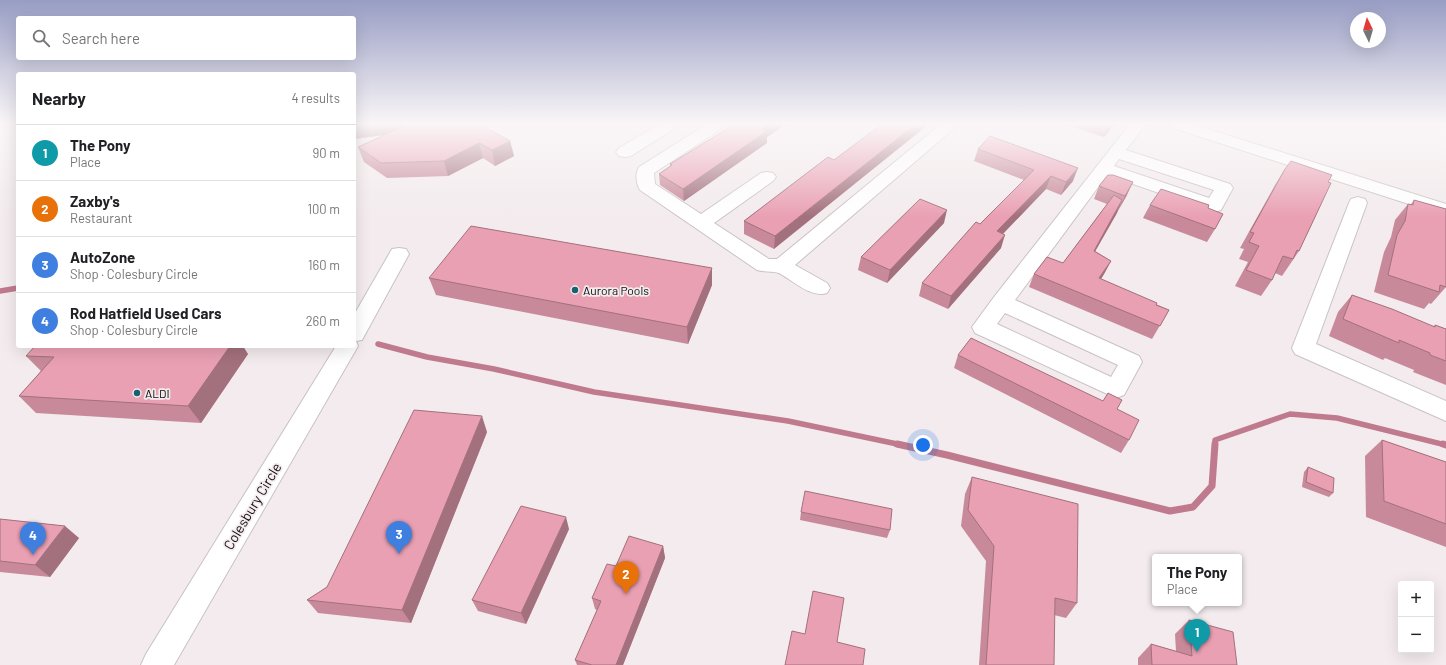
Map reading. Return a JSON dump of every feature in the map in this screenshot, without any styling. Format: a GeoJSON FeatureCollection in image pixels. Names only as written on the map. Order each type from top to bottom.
{"type":"FeatureCollection","features":[{"type":"Feature","properties":{"kind":"street"},"geometry":{"type":"LineString","coordinates":[[670,155],[645,171],[646,186],[764,265],[781,266],[820,288]]}},
{"type":"Feature","properties":{"kind":"street"},"geometry":{"type":"LineString","coordinates":[[781,266],[914,155]]}},
{"type":"Feature","properties":{"kind":"street"},"geometry":{"type":"LineString","coordinates":[[1001,302],[1131,362],[1116,389],[983,327],[1001,302],[1113,155]]}},
{"type":"Feature","properties":{"kind":"street"},"geometry":{"type":"LineString","coordinates":[[1103,168],[1214,206],[1224,188],[1124,155]]}},
{"type":"Feature","properties":{"kind":"street"},"geometry":{"type":"LineString","coordinates":[[1282,155],[1446,210]]}},
{"type":"Feature","properties":{"kind":"street"},"geometry":{"type":"LineString","coordinates":[[701,223],[766,177]]}},
{"type":"Feature","properties":{"kind":"street"},"geometry":{"type":"LineString","coordinates":[[1358,203],[1303,348],[1446,411]]}},
{"type":"Feature","properties":{"kind":"street"},"geometry":{"type":"LineString","coordinates":[[356,330],[399,254]]}},
{"type":"Feature","properties":{"kind":"street","name":"Colesbury Circle"},"geometry":{"type":"LineString","coordinates":[[157,665],[346,348]]}},
{"type":"Feature","properties":{"kind":"building"},"geometry":{"type":"Polygon","coordinates":[[[370,155],[456,155],[444,161],[381,163],[370,155]]]}},
{"type":"Feature","properties":{"kind":"building"},"geometry":{"type":"Polygon","coordinates":[[[685,155],[732,155],[683,189],[659,174],[672,165],[670,164],[685,155]]]}},
{"type":"Feature","properties":{"kind":"building"},"geometry":{"type":"Polygon","coordinates":[[[841,155],[877,155],[775,236],[744,221],[828,157],[834,160],[841,155]]]}},
{"type":"Feature","properties":{"kind":"building"},"geometry":{"type":"Polygon","coordinates":[[[994,155],[1042,155],[1078,168],[1066,182],[1051,176],[997,231],[1005,235],[951,296],[922,283],[976,222],[980,224],[1034,170],[994,155]]]}},
{"type":"Feature","properties":{"kind":"building"},"geometry":{"type":"Polygon","coordinates":[[[1291,161],[1332,175],[1328,182],[1331,183],[1299,251],[1297,250],[1293,259],[1283,256],[1272,280],[1246,270],[1259,246],[1249,242],[1254,233],[1250,232],[1291,161]]]}},
{"type":"Feature","properties":{"kind":"building"},"geometry":{"type":"Polygon","coordinates":[[[1108,175],[1113,175],[1133,182],[1125,196],[1099,186],[1108,175]]]}},
{"type":"Feature","properties":{"kind":"building"},"geometry":{"type":"Polygon","coordinates":[[[1161,189],[1209,205],[1208,208],[1223,214],[1215,229],[1150,205],[1161,189]]]}},
{"type":"Feature","properties":{"kind":"building"},"geometry":{"type":"Polygon","coordinates":[[[1114,195],[1122,200],[1094,251],[1111,261],[1099,278],[1157,303],[1156,305],[1169,310],[1160,326],[1034,274],[1047,257],[1063,263],[1114,195]]]}},
{"type":"Feature","properties":{"kind":"building"},"geometry":{"type":"Polygon","coordinates":[[[920,199],[947,210],[890,270],[861,257],[920,199]]]}},
{"type":"Feature","properties":{"kind":"building"},"geometry":{"type":"Polygon","coordinates":[[[1414,200],[1446,209],[1446,287],[1440,285],[1439,292],[1388,275],[1397,235],[1405,221],[1408,204],[1413,205],[1414,200]]]}},
{"type":"Feature","properties":{"kind":"building","name":"Aurora Pools"},"geometry":{"type":"Polygon","coordinates":[[[471,226],[712,268],[687,327],[429,278],[471,226]]]}},
{"type":"Feature","properties":{"kind":"building"},"geometry":{"type":"Polygon","coordinates":[[[1352,295],[1392,309],[1435,327],[1435,325],[1446,329],[1446,361],[1399,340],[1399,343],[1343,319],[1352,295]]]}},
{"type":"Feature","properties":{"kind":"building"},"geometry":{"type":"Polygon","coordinates":[[[971,338],[1103,401],[1108,393],[1122,400],[1117,409],[1139,420],[1129,440],[958,355],[971,338]]]}},
{"type":"Feature","properties":{"kind":"building","name":"ALDI"},"geometry":{"type":"Polygon","coordinates":[[[33,348],[229,348],[188,406],[19,396],[54,357],[26,356],[33,348]]]}},
{"type":"Feature","properties":{"kind":"building"},"geometry":{"type":"Polygon","coordinates":[[[414,410],[482,416],[402,610],[307,600],[327,587],[414,410]]]}},
{"type":"Feature","properties":{"kind":"building"},"geometry":{"type":"Polygon","coordinates":[[[1382,440],[1446,462],[1446,524],[1384,501],[1382,440]]]}},
{"type":"Feature","properties":{"kind":"building"},"geometry":{"type":"Polygon","coordinates":[[[1308,467],[1334,478],[1333,493],[1306,482],[1308,467]]]}},
{"type":"Feature","properties":{"kind":"building"},"geometry":{"type":"Polygon","coordinates":[[[972,477],[1078,504],[1077,603],[1055,598],[1054,665],[986,665],[994,546],[968,510],[972,477]]]}},
{"type":"Feature","properties":{"kind":"building"},"geometry":{"type":"Polygon","coordinates":[[[805,491],[892,509],[890,530],[801,512],[805,491]]]}},
{"type":"Feature","properties":{"kind":"building"},"geometry":{"type":"Polygon","coordinates":[[[521,506],[566,517],[521,613],[472,600],[521,506]]]}},
{"type":"Feature","properties":{"kind":"building"},"geometry":{"type":"Polygon","coordinates":[[[0,519],[65,526],[35,565],[0,561],[0,519]]]}},
{"type":"Feature","properties":{"kind":"building"},"geometry":{"type":"Polygon","coordinates":[[[629,536],[663,546],[616,665],[592,665],[575,660],[601,601],[592,598],[607,564],[616,566],[629,536]]]}},
{"type":"Feature","properties":{"kind":"building"},"geometry":{"type":"Polygon","coordinates":[[[813,591],[844,598],[837,642],[865,649],[863,665],[785,665],[792,631],[805,634],[813,591]]]}},
{"type":"Feature","properties":{"kind":"building"},"geometry":{"type":"Polygon","coordinates":[[[1189,620],[1233,632],[1237,665],[1152,665],[1151,644],[1192,656],[1189,620]]]}},
{"type":"Feature","properties":{"kind":"waterway"},"geometry":{"type":"LineString","coordinates":[[0,291],[16,288]]}},
{"type":"Feature","properties":{"kind":"waterway"},"geometry":{"type":"LineString","coordinates":[[378,344],[427,357],[494,369],[594,392],[788,421],[902,445]]}},
{"type":"Feature","properties":{"kind":"waterway"},"geometry":{"type":"LineString","coordinates":[[1215,444],[1215,440],[1290,414],[1337,418],[1446,445],[1443,444]]}},
{"type":"Feature","properties":{"kind":"waterway"},"geometry":{"type":"LineString","coordinates":[[897,444],[947,455],[1170,511],[1193,507],[1212,486],[1215,444]]}},
{"type":"Feature","properties":{"kind":"place","name":"Aurora Pools"},"geometry":{"type":"Point","coordinates":[575,290]}},
{"type":"Feature","properties":{"kind":"place","name":"ALDI"},"geometry":{"type":"Point","coordinates":[137,393]}},
{"type":"Feature","properties":{"kind":"place","name":"AutoZone"},"geometry":{"type":"Point","coordinates":[399,554]}},
{"type":"Feature","properties":{"kind":"place","name":"Rod Hatfield Used Cars"},"geometry":{"type":"Point","coordinates":[33,555]}},
{"type":"Feature","properties":{"kind":"place","name":"Zaxby's"},"geometry":{"type":"Point","coordinates":[626,594]}},
{"type":"Feature","properties":{"kind":"place","name":"The Pony"},"geometry":{"type":"Point","coordinates":[1197,652]}}]}
